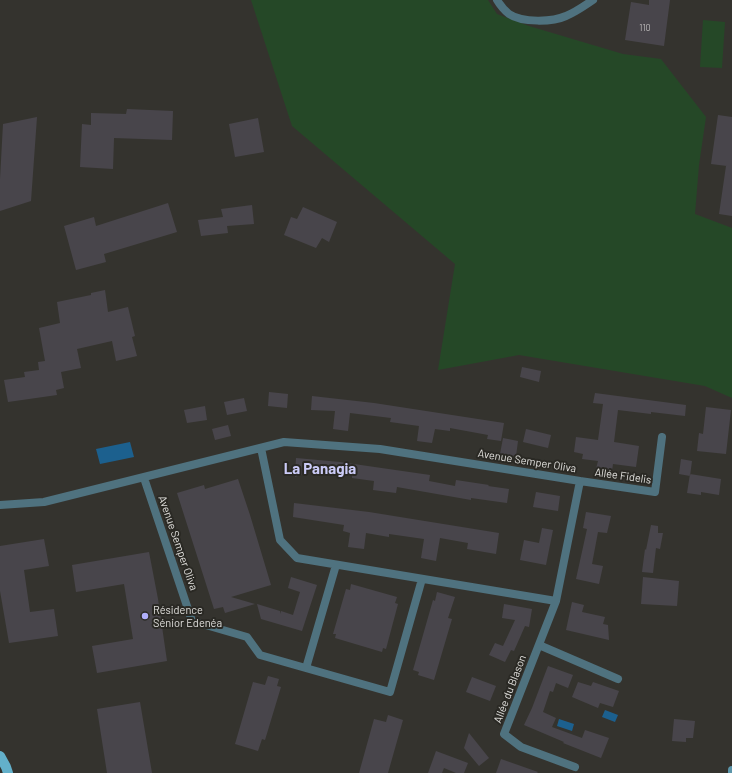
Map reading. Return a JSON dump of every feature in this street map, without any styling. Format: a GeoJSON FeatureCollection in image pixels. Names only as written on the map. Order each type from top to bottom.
{"type":"FeatureCollection","features":[{"type":"Feature","properties":{"kind":"main road"},"geometry":{"type":"LineString","coordinates":[[0,756],[8,773]]}},
{"type":"Feature","properties":{"kind":"street"},"geometry":{"type":"LineString","coordinates":[[497,0],[501,7],[511,15],[537,21],[565,17],[593,0]]}},
{"type":"Feature","properties":{"kind":"street","name":"Allée Fidelis"},"geometry":{"type":"LineString","coordinates":[[580,481],[655,492],[662,437]]}},
{"type":"Feature","properties":{"kind":"street","name":"Avenue Semper Oliva"},"geometry":{"type":"LineString","coordinates":[[0,505],[44,502],[284,442],[380,450],[580,481],[556,601]]}},
{"type":"Feature","properties":{"kind":"street"},"geometry":{"type":"LineString","coordinates":[[261,448],[280,540],[297,558],[556,601]]}},
{"type":"Feature","properties":{"kind":"street","name":"Avenue Semper Oliva"},"geometry":{"type":"LineString","coordinates":[[144,478],[192,621],[248,638],[260,655],[390,692],[422,579]]}},
{"type":"Feature","properties":{"kind":"street"},"geometry":{"type":"LineString","coordinates":[[306,668],[336,565]]}},
{"type":"Feature","properties":{"kind":"street","name":"Allée du Blason"},"geometry":{"type":"LineString","coordinates":[[556,601],[504,734],[521,746],[575,768]]}},
{"type":"Feature","properties":{"kind":"street"},"geometry":{"type":"LineString","coordinates":[[539,645],[618,679]]}},
{"type":"Feature","properties":{"kind":"green space"},"geometry":{"type":"Polygon","coordinates":[[[251,0],[488,0],[497,14],[529,26],[623,54],[661,59],[706,117],[699,165],[695,214],[732,228],[732,398],[705,386],[519,355],[438,370],[455,264],[292,126],[251,0]]]}},
{"type":"Feature","properties":{"kind":"green space"},"geometry":{"type":"Polygon","coordinates":[[[703,20],[725,22],[722,68],[700,67],[703,20]]]}},
{"type":"Feature","properties":{"kind":"water"},"geometry":{"type":"Polygon","coordinates":[[[130,442],[134,457],[100,464],[96,449],[130,442]]]}},
{"type":"Feature","properties":{"kind":"water"},"geometry":{"type":"Polygon","coordinates":[[[605,710],[618,715],[615,722],[602,717],[605,710]]]}},
{"type":"Feature","properties":{"kind":"water"},"geometry":{"type":"Polygon","coordinates":[[[559,719],[574,724],[572,731],[557,726],[559,719]]]}},
{"type":"Feature","properties":{"kind":"building"},"geometry":{"type":"Polygon","coordinates":[[[649,0],[670,0],[664,46],[625,40],[631,2],[649,5],[649,0]]]}},
{"type":"Feature","properties":{"kind":"building"},"geometry":{"type":"Polygon","coordinates":[[[127,109],[173,111],[172,140],[114,138],[113,169],[80,167],[82,124],[91,125],[91,113],[126,114],[127,109]]]}},
{"type":"Feature","properties":{"kind":"building"},"geometry":{"type":"Polygon","coordinates":[[[718,115],[732,117],[732,216],[719,214],[727,166],[711,164],[718,115]]]}},
{"type":"Feature","properties":{"kind":"building"},"geometry":{"type":"Polygon","coordinates":[[[37,117],[31,201],[0,211],[3,124],[37,117]]]}},
{"type":"Feature","properties":{"kind":"building"},"geometry":{"type":"Polygon","coordinates":[[[258,118],[264,152],[235,157],[229,124],[258,118]]]}},
{"type":"Feature","properties":{"kind":"building"},"geometry":{"type":"Polygon","coordinates":[[[168,203],[177,232],[104,254],[106,262],[76,270],[64,226],[94,217],[96,226],[168,203]]]}},
{"type":"Feature","properties":{"kind":"building"},"geometry":{"type":"Polygon","coordinates":[[[252,205],[254,224],[227,226],[228,233],[201,236],[198,220],[223,217],[221,209],[252,205]]]}},
{"type":"Feature","properties":{"kind":"building"},"geometry":{"type":"Polygon","coordinates":[[[303,207],[337,222],[329,242],[322,238],[316,248],[284,235],[291,217],[297,219],[303,207]]]}},
{"type":"Feature","properties":{"kind":"building"},"geometry":{"type":"Polygon","coordinates":[[[105,290],[108,312],[128,307],[135,336],[132,337],[137,356],[116,361],[112,341],[77,349],[81,368],[61,372],[64,388],[56,390],[57,395],[8,402],[4,380],[25,377],[24,372],[39,370],[38,362],[45,361],[39,328],[60,323],[57,302],[91,295],[91,293],[105,290]]]}},
{"type":"Feature","properties":{"kind":"building"},"geometry":{"type":"Polygon","coordinates":[[[522,367],[541,371],[539,382],[520,377],[522,367]]]}},
{"type":"Feature","properties":{"kind":"building"},"geometry":{"type":"Polygon","coordinates":[[[269,392],[288,394],[287,408],[268,406],[269,392]]]}},
{"type":"Feature","properties":{"kind":"building"},"geometry":{"type":"Polygon","coordinates":[[[595,393],[686,405],[685,416],[618,410],[614,442],[639,446],[636,467],[613,464],[612,471],[596,469],[598,461],[582,459],[583,454],[574,452],[576,437],[598,440],[603,404],[593,403],[595,393]]]}},
{"type":"Feature","properties":{"kind":"building"},"geometry":{"type":"Polygon","coordinates":[[[312,396],[374,403],[504,423],[501,441],[487,439],[488,435],[450,428],[450,431],[435,429],[432,443],[417,441],[419,426],[390,422],[391,418],[350,413],[348,431],[333,429],[335,411],[311,410],[312,396]]]}},
{"type":"Feature","properties":{"kind":"building"},"geometry":{"type":"Polygon","coordinates":[[[244,398],[247,411],[227,415],[224,402],[244,398]]]}},
{"type":"Feature","properties":{"kind":"building"},"geometry":{"type":"Polygon","coordinates":[[[205,406],[207,420],[187,423],[184,410],[205,406]]]}},
{"type":"Feature","properties":{"kind":"building"},"geometry":{"type":"Polygon","coordinates":[[[706,407],[731,410],[726,454],[697,451],[699,433],[703,434],[706,407]]]}},
{"type":"Feature","properties":{"kind":"building"},"geometry":{"type":"Polygon","coordinates":[[[228,425],[231,436],[215,440],[212,429],[228,425]]]}},
{"type":"Feature","properties":{"kind":"building"},"geometry":{"type":"Polygon","coordinates":[[[526,429],[551,435],[548,448],[523,442],[526,429]]]}},
{"type":"Feature","properties":{"kind":"building"},"geometry":{"type":"Polygon","coordinates":[[[503,438],[518,441],[516,456],[500,454],[503,438]]]}},
{"type":"Feature","properties":{"kind":"building"},"geometry":{"type":"Polygon","coordinates":[[[296,458],[340,462],[430,475],[429,481],[455,486],[456,480],[509,489],[507,503],[471,498],[471,500],[397,487],[396,493],[373,490],[374,481],[318,471],[317,469],[295,477],[296,458]]]}},
{"type":"Feature","properties":{"kind":"building"},"geometry":{"type":"Polygon","coordinates":[[[681,459],[692,461],[690,476],[679,474],[681,459]]]}},
{"type":"Feature","properties":{"kind":"building"},"geometry":{"type":"Polygon","coordinates":[[[690,474],[721,479],[719,495],[701,492],[701,495],[687,493],[690,474]]]}},
{"type":"Feature","properties":{"kind":"building"},"geometry":{"type":"Polygon","coordinates":[[[238,479],[271,585],[231,597],[255,604],[225,613],[223,607],[214,609],[177,493],[204,485],[205,489],[238,479]]]}},
{"type":"Feature","properties":{"kind":"building"},"geometry":{"type":"Polygon","coordinates":[[[536,492],[560,496],[558,511],[533,507],[536,492]]]}},
{"type":"Feature","properties":{"kind":"building"},"geometry":{"type":"Polygon","coordinates":[[[294,503],[369,512],[499,533],[496,554],[467,549],[468,543],[440,538],[436,561],[421,558],[424,539],[389,534],[389,537],[366,533],[364,549],[348,547],[350,533],[343,531],[344,525],[293,517],[294,503]]]}},
{"type":"Feature","properties":{"kind":"building"},"geometry":{"type":"Polygon","coordinates":[[[586,512],[611,516],[607,533],[598,532],[592,564],[603,566],[599,584],[576,579],[587,529],[583,528],[586,512]]]}},
{"type":"Feature","properties":{"kind":"building"},"geometry":{"type":"Polygon","coordinates":[[[651,525],[658,526],[658,533],[663,533],[660,549],[656,548],[653,573],[642,572],[645,549],[646,550],[651,525]]]}},
{"type":"Feature","properties":{"kind":"building"},"geometry":{"type":"Polygon","coordinates":[[[542,528],[553,530],[546,565],[520,560],[524,540],[539,543],[542,528]]]}},
{"type":"Feature","properties":{"kind":"building"},"geometry":{"type":"Polygon","coordinates":[[[44,539],[49,566],[24,570],[30,612],[54,609],[58,636],[9,643],[0,591],[0,546],[44,539]]]}},
{"type":"Feature","properties":{"kind":"building","name":"Résidence Sénior Edenéa"},"geometry":{"type":"Polygon","coordinates":[[[149,552],[158,599],[167,661],[97,673],[92,646],[133,639],[124,584],[76,592],[72,565],[149,552]]]}},
{"type":"Feature","properties":{"kind":"building"},"geometry":{"type":"Polygon","coordinates":[[[291,577],[317,585],[302,631],[261,619],[257,604],[280,611],[281,614],[281,611],[293,615],[300,592],[288,588],[291,577]]]}},
{"type":"Feature","properties":{"kind":"building"},"geometry":{"type":"Polygon","coordinates":[[[643,577],[679,581],[677,606],[641,604],[643,577]]]}},
{"type":"Feature","properties":{"kind":"building"},"geometry":{"type":"Polygon","coordinates":[[[351,584],[397,597],[395,603],[398,604],[386,649],[383,648],[382,652],[335,638],[336,634],[333,634],[346,589],[350,590],[351,584]]]}},
{"type":"Feature","properties":{"kind":"building"},"geometry":{"type":"Polygon","coordinates":[[[437,592],[455,597],[448,618],[452,619],[434,680],[418,675],[419,672],[413,670],[433,600],[435,601],[437,592]]]}},
{"type":"Feature","properties":{"kind":"building"},"geometry":{"type":"Polygon","coordinates":[[[572,602],[584,605],[582,612],[605,617],[603,624],[608,625],[609,640],[566,630],[572,602]]]}},
{"type":"Feature","properties":{"kind":"building"},"geometry":{"type":"Polygon","coordinates":[[[504,604],[532,609],[529,627],[525,626],[514,651],[511,650],[505,662],[489,655],[495,643],[503,646],[515,620],[502,618],[504,604]]]}},
{"type":"Feature","properties":{"kind":"building"},"geometry":{"type":"Polygon","coordinates":[[[548,666],[573,675],[568,688],[556,683],[553,692],[550,691],[543,712],[556,718],[552,727],[582,738],[585,730],[609,738],[601,758],[524,725],[548,666]]]}},
{"type":"Feature","properties":{"kind":"building"},"geometry":{"type":"Polygon","coordinates":[[[268,676],[279,679],[277,686],[281,687],[265,740],[262,739],[258,751],[235,744],[253,682],[265,685],[268,676]]]}},
{"type":"Feature","properties":{"kind":"building"},"geometry":{"type":"Polygon","coordinates":[[[472,677],[496,686],[490,701],[466,692],[472,677]]]}},
{"type":"Feature","properties":{"kind":"building"},"geometry":{"type":"Polygon","coordinates":[[[578,682],[591,686],[593,682],[619,691],[613,707],[600,703],[598,708],[572,697],[578,682]]]}},
{"type":"Feature","properties":{"kind":"building"},"geometry":{"type":"Polygon","coordinates":[[[140,702],[152,773],[107,773],[97,709],[140,702]]]}},
{"type":"Feature","properties":{"kind":"building"},"geometry":{"type":"Polygon","coordinates":[[[388,715],[403,720],[388,773],[359,773],[374,719],[386,722],[388,715]]]}},
{"type":"Feature","properties":{"kind":"building"},"geometry":{"type":"Polygon","coordinates":[[[674,719],[695,721],[693,738],[686,738],[686,742],[672,741],[674,719]]]}},
{"type":"Feature","properties":{"kind":"building"},"geometry":{"type":"Polygon","coordinates":[[[469,733],[489,758],[479,766],[464,748],[469,733]]]}},
{"type":"Feature","properties":{"kind":"building"},"geometry":{"type":"Polygon","coordinates":[[[436,751],[468,763],[464,773],[456,773],[444,768],[442,773],[428,773],[436,751]]]}},
{"type":"Feature","properties":{"kind":"building"},"geometry":{"type":"Polygon","coordinates":[[[501,759],[538,772],[496,773],[501,759]]]}},
{"type":"Feature","properties":{"kind":"place","name":"Résidence Sénior Edenéa"},"geometry":{"type":"Point","coordinates":[145,616]}},
{"type":"Feature","properties":{"kind":"district","name":"La Panagia"},"geometry":{"type":"Point","coordinates":[320,469]}}]}
